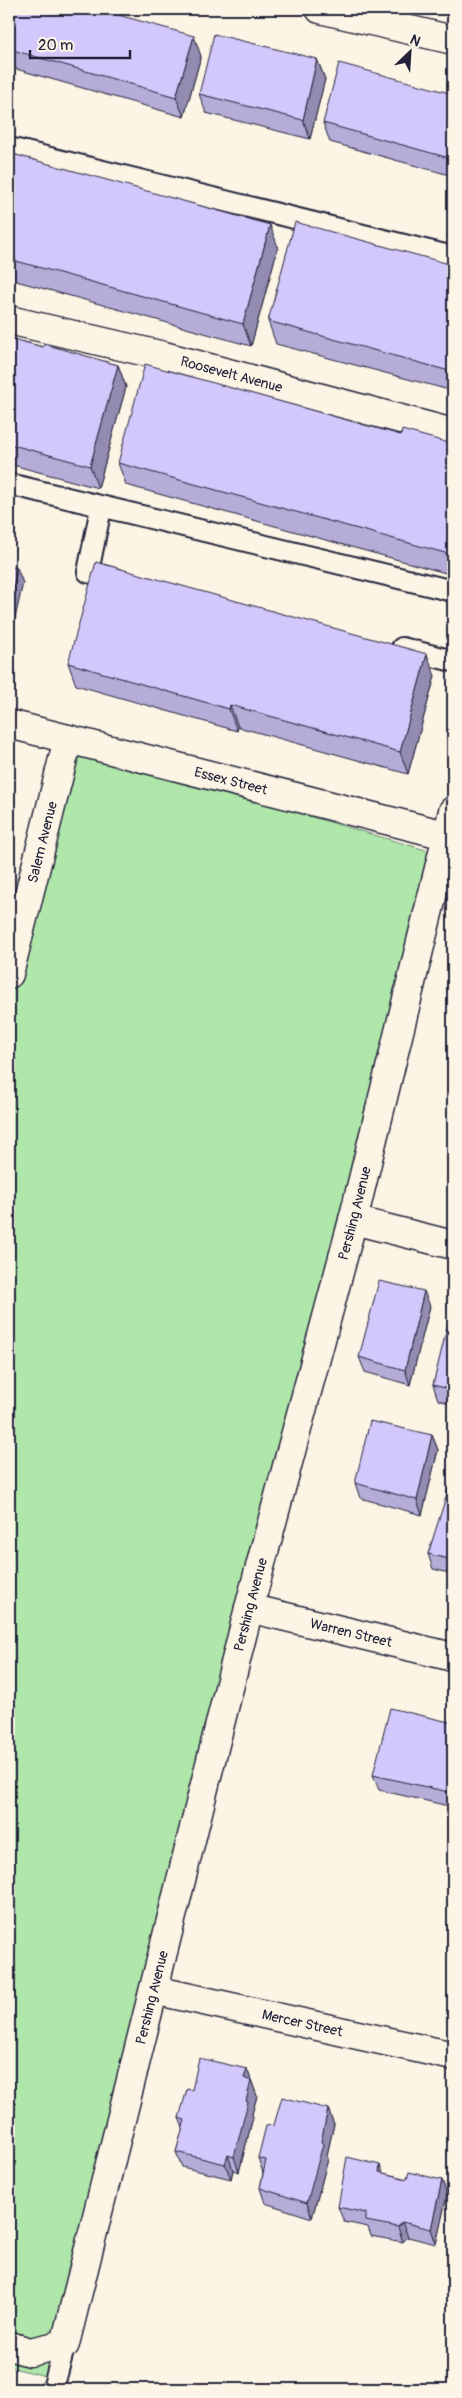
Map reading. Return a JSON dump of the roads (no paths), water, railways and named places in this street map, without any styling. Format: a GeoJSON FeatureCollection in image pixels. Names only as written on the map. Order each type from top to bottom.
{"type":"FeatureCollection","features":[{"type":"Feature","properties":{"kind":"street"},"geometry":{"type":"LineString","coordinates":[[320,9],[453,40]]}},
{"type":"Feature","properties":{"kind":"street","name":"Roosevelt Avenue"},"geometry":{"type":"LineString","coordinates":[[9,320],[164,356],[453,433]]}},
{"type":"Feature","properties":{"kind":"street","name":"Essex Street"},"geometry":{"type":"LineString","coordinates":[[9,724],[452,828]]}},
{"type":"Feature","properties":{"kind":"street","name":"Salem Avenue"},"geometry":{"type":"LineString","coordinates":[[9,974],[68,739]]}},
{"type":"Feature","properties":{"kind":"street","name":"Pershing Avenue"},"geometry":{"type":"LineString","coordinates":[[65,2344],[249,1608],[354,1220],[452,828]]}},
{"type":"Feature","properties":{"kind":"street"},"geometry":{"type":"LineString","coordinates":[[354,1220],[453,1245]]}},
{"type":"Feature","properties":{"kind":"street","name":"Warren Street"},"geometry":{"type":"LineString","coordinates":[[249,1608],[453,1657]]}},
{"type":"Feature","properties":{"kind":"street","name":"Mercer Street"},"geometry":{"type":"LineString","coordinates":[[154,1990],[453,2056]]}},
{"type":"Feature","properties":{"kind":"street"},"geometry":{"type":"LineString","coordinates":[[9,2346],[30,2352],[65,2344]]}},
{"type":"Feature","properties":{"kind":"lane"},"geometry":{"type":"LineString","coordinates":[[9,148],[453,257]]}},
{"type":"Feature","properties":{"kind":"lane"},"geometry":{"type":"LineString","coordinates":[[9,484],[101,508],[453,591]]}},
{"type":"Feature","properties":{"kind":"lane"},"geometry":{"type":"LineString","coordinates":[[101,508],[88,572],[136,584]]}},
{"type":"Feature","properties":{"kind":"lane"},"geometry":{"type":"LineString","coordinates":[[386,644],[453,661]]}},
{"type":"Feature","properties":{"kind":"lane"},"geometry":{"type":"LineString","coordinates":[[53,2389],[65,2344]]}}]}
